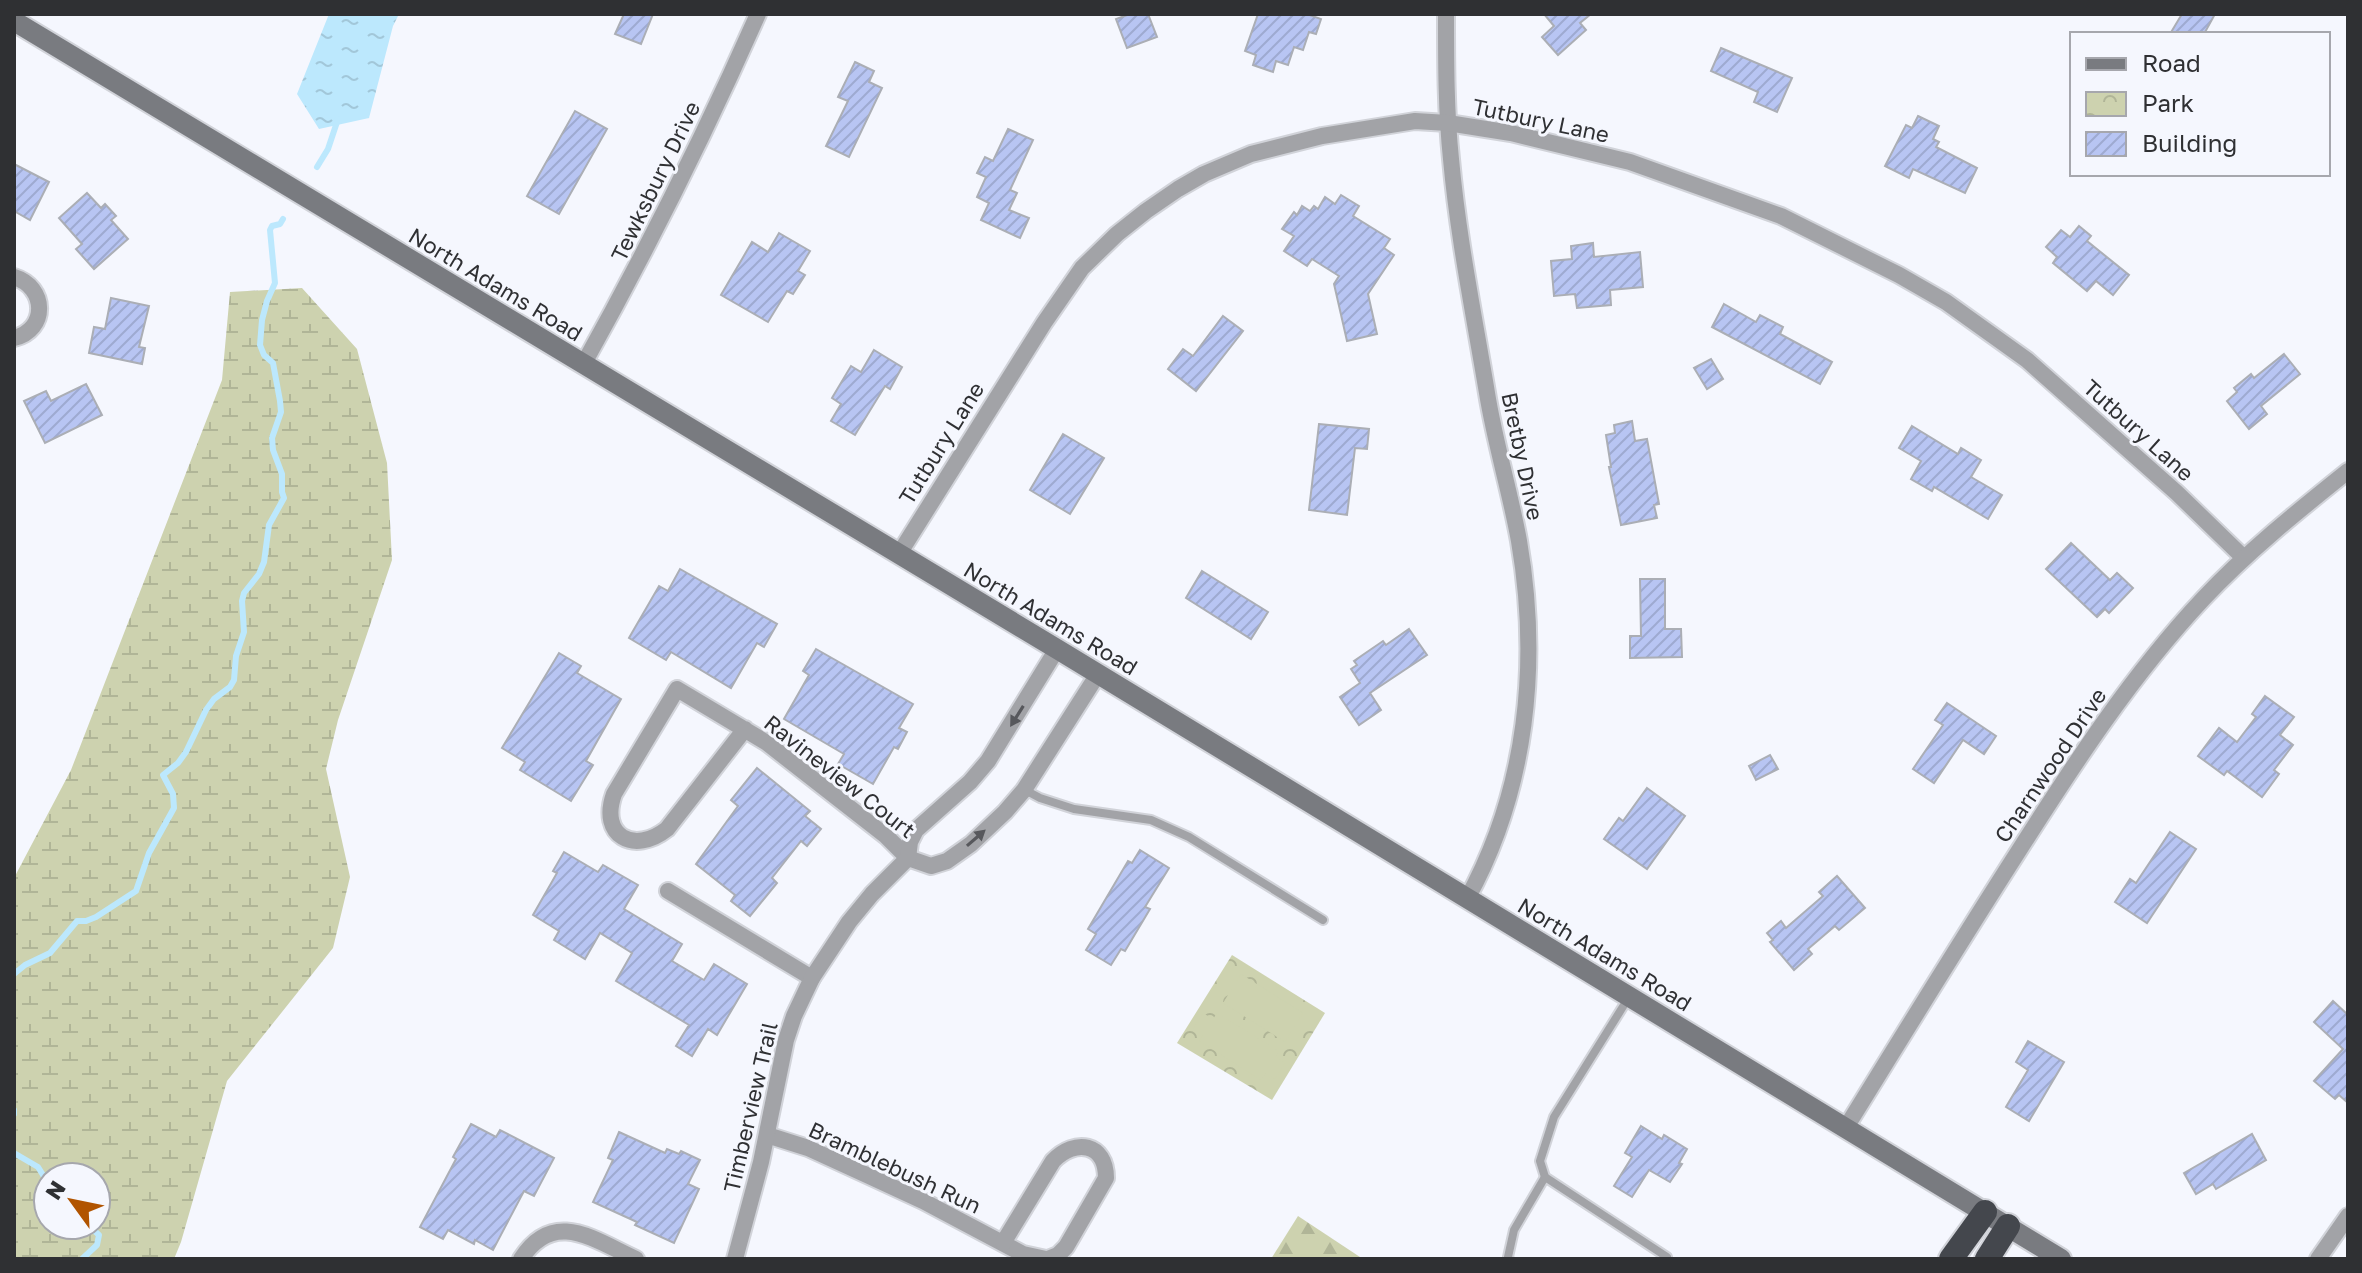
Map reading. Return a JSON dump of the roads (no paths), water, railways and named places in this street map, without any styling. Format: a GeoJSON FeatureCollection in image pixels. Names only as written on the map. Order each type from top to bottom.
{"type":"FeatureCollection","features":[{"type":"Feature","properties":{"kind":"highway"},"geometry":{"type":"LineString","coordinates":[[1951,1259],[1985,1212]]}},
{"type":"Feature","properties":{"kind":"highway"},"geometry":{"type":"LineString","coordinates":[[1987,1259],[2008,1226]]}},
{"type":"Feature","properties":{"kind":"street","name":"Tewksbury Drive"},"geometry":{"type":"LineString","coordinates":[[583,365],[657,230],[758,14]]}},
{"type":"Feature","properties":{"kind":"street","name":"Bretby Drive"},"geometry":{"type":"LineString","coordinates":[[1446,14],[1451,161],[1491,415],[1519,540],[1528,625],[1526,709],[1512,786],[1485,868],[1467,899]]}},
{"type":"Feature","properties":{"kind":"street","name":"North Adams Road"},"geometry":{"type":"LineString","coordinates":[[14,21],[2061,1259]]}},
{"type":"Feature","properties":{"kind":"street","name":"Tutbury Lane"},"geometry":{"type":"LineString","coordinates":[[899,554],[1021,357],[1096,252],[1146,211],[1204,174],[1251,154],[1360,129],[1415,121],[1448,123],[1560,144],[1630,162],[1781,216],[1899,275],[1946,302],[2027,360],[2177,493],[2244,558]]}},
{"type":"Feature","properties":{"kind":"street"},"geometry":{"type":"LineString","coordinates":[[14,277],[33,288],[38,295],[39,306],[32,327],[14,338]]}},
{"type":"Feature","properties":{"kind":"street","name":"Charnwood Drive"},"geometry":{"type":"LineString","coordinates":[[1845,1129],[1992,892],[2105,719],[2178,628],[2244,558],[2348,471]]}},
{"type":"Feature","properties":{"kind":"street","name":"Timberview Trail"},"geometry":{"type":"LineString","coordinates":[[735,1259],[767,1135],[786,1040],[812,978],[849,922],[908,858],[910,842],[916,830],[970,782],[988,761],[1057,649]]}},
{"type":"Feature","properties":{"kind":"street"},"geometry":{"type":"LineString","coordinates":[[908,858],[931,866],[947,861],[986,829],[1024,790],[1098,674]]}},
{"type":"Feature","properties":{"kind":"street","name":"Ravineview Court"},"geometry":{"type":"LineString","coordinates":[[745,729],[667,829],[648,841],[632,840],[617,832],[610,817],[614,794],[677,689],[745,729],[767,743],[886,836],[908,858]]}},
{"type":"Feature","properties":{"kind":"street"},"geometry":{"type":"LineString","coordinates":[[668,891],[812,978]]}},
{"type":"Feature","properties":{"kind":"street","name":"Bramblebush Run"},"geometry":{"type":"LineString","coordinates":[[767,1135],[808,1148],[869,1176],[1023,1254],[1047,1259],[1058,1255],[1066,1247],[1106,1178],[1101,1156],[1092,1149],[1072,1146],[1061,1152],[1003,1243]]}},
{"type":"Feature","properties":{"kind":"street"},"geometry":{"type":"LineString","coordinates":[[2318,1259],[2348,1216]]}},
{"type":"Feature","properties":{"kind":"street"},"geometry":{"type":"LineString","coordinates":[[521,1259],[538,1239],[565,1230],[580,1233],[636,1259]]}},
{"type":"Feature","properties":{"kind":"lane"},"geometry":{"type":"LineString","coordinates":[[1024,790],[1074,809],[1151,820],[1170,828],[1323,920]]}},
{"type":"Feature","properties":{"kind":"lane"},"geometry":{"type":"LineString","coordinates":[[1629,997],[1554,1117],[1540,1161],[1545,1177],[1666,1259]]}},
{"type":"Feature","properties":{"kind":"lane"},"geometry":{"type":"LineString","coordinates":[[1509,1259],[1514,1230],[1545,1177]]}},
{"type":"Feature","properties":{"kind":"water"},"geometry":{"type":"Polygon","coordinates":[[[329,14],[399,14],[393,26],[369,118],[319,129],[297,94],[329,14]]]}},
{"type":"Feature","properties":{"kind":"waterway"},"geometry":{"type":"LineString","coordinates":[[317,167],[328,149],[338,119]]}},
{"type":"Feature","properties":{"kind":"waterway"},"geometry":{"type":"LineString","coordinates":[[14,974],[50,953],[77,921],[96,917],[136,891],[149,853],[174,808],[173,794],[163,775],[178,763],[206,710],[234,680],[236,656],[244,632],[244,593],[259,574],[264,562],[269,525],[284,498],[282,474],[272,438],[281,412],[280,401],[273,363],[264,355],[260,345],[262,320],[275,283],[270,230],[283,219]]}},
{"type":"Feature","properties":{"kind":"waterway"},"geometry":{"type":"LineString","coordinates":[[14,1153],[32,1164]]}},
{"type":"Feature","properties":{"kind":"waterway"},"geometry":{"type":"LineString","coordinates":[[82,1259],[98,1241]]}}]}
